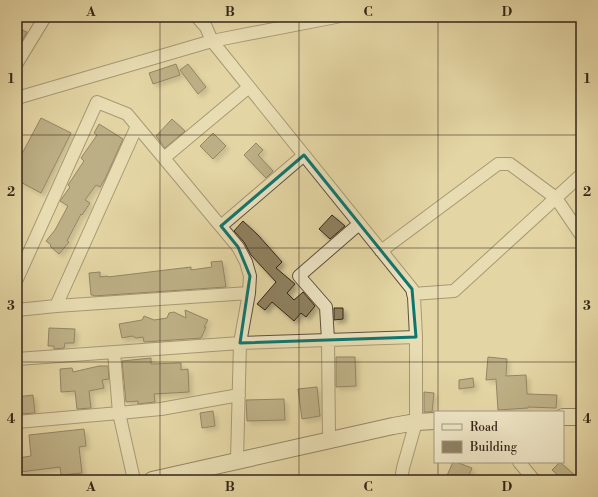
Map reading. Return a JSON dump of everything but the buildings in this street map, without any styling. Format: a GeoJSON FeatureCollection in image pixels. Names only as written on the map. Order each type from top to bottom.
{"type":"FeatureCollection","features":[{"type":"Feature","properties":{"kind":"main road"},"geometry":{"type":"LineString","coordinates":[[564,418],[581,417]]}},
{"type":"Feature","properties":{"kind":"main road"},"geometry":{"type":"LineString","coordinates":[[152,480],[329,440],[416,422],[434,421]]}},
{"type":"Feature","properties":{"kind":"street"},"geometry":{"type":"LineString","coordinates":[[17,63],[45,17]]}},
{"type":"Feature","properties":{"kind":"street"},"geometry":{"type":"LineString","coordinates":[[197,17],[206,27],[212,41],[412,289],[414,297],[416,337],[416,422],[401,480]]}},
{"type":"Feature","properties":{"kind":"street"},"geometry":{"type":"LineString","coordinates":[[17,98],[212,41],[336,17]]}},
{"type":"Feature","properties":{"kind":"street"},"geometry":{"type":"LineString","coordinates":[[164,158],[249,87]]}},
{"type":"Feature","properties":{"kind":"street"},"geometry":{"type":"LineString","coordinates":[[17,279],[98,102],[127,114],[238,247],[246,262],[250,276],[240,343],[237,460]]}},
{"type":"Feature","properties":{"kind":"street"},"geometry":{"type":"LineString","coordinates":[[56,306],[137,126]]}},
{"type":"Feature","properties":{"kind":"street"},"geometry":{"type":"LineString","coordinates":[[221,226],[304,156]]}},
{"type":"Feature","properties":{"kind":"street"},"geometry":{"type":"LineString","coordinates":[[381,251],[498,164],[510,164],[556,198],[581,235]]}},
{"type":"Feature","properties":{"kind":"street"},"geometry":{"type":"LineString","coordinates":[[413,294],[454,291],[581,175]]}},
{"type":"Feature","properties":{"kind":"street"},"geometry":{"type":"LineString","coordinates":[[329,440],[328,340],[326,307],[299,276],[359,224]]}},
{"type":"Feature","properties":{"kind":"street"},"geometry":{"type":"LineString","coordinates":[[17,310],[248,293]]}},
{"type":"Feature","properties":{"kind":"street"},"geometry":{"type":"LineString","coordinates":[[17,359],[240,343],[416,337]]}},
{"type":"Feature","properties":{"kind":"street"},"geometry":{"type":"LineString","coordinates":[[114,352],[119,413],[134,480]]}},
{"type":"Feature","properties":{"kind":"street"},"geometry":{"type":"LineString","coordinates":[[17,422],[161,409],[239,395]]}},
{"type":"Feature","properties":{"kind":"street"},"geometry":{"type":"LineString","coordinates":[[520,463],[534,480]]}},
{"type":"Feature","properties":{"kind":"highlighted area"},"geometry":{"type":"Polygon","coordinates":[[[304,155],[412,289],[416,337],[240,343],[250,276],[238,247],[221,226],[304,155]]]}}]}
